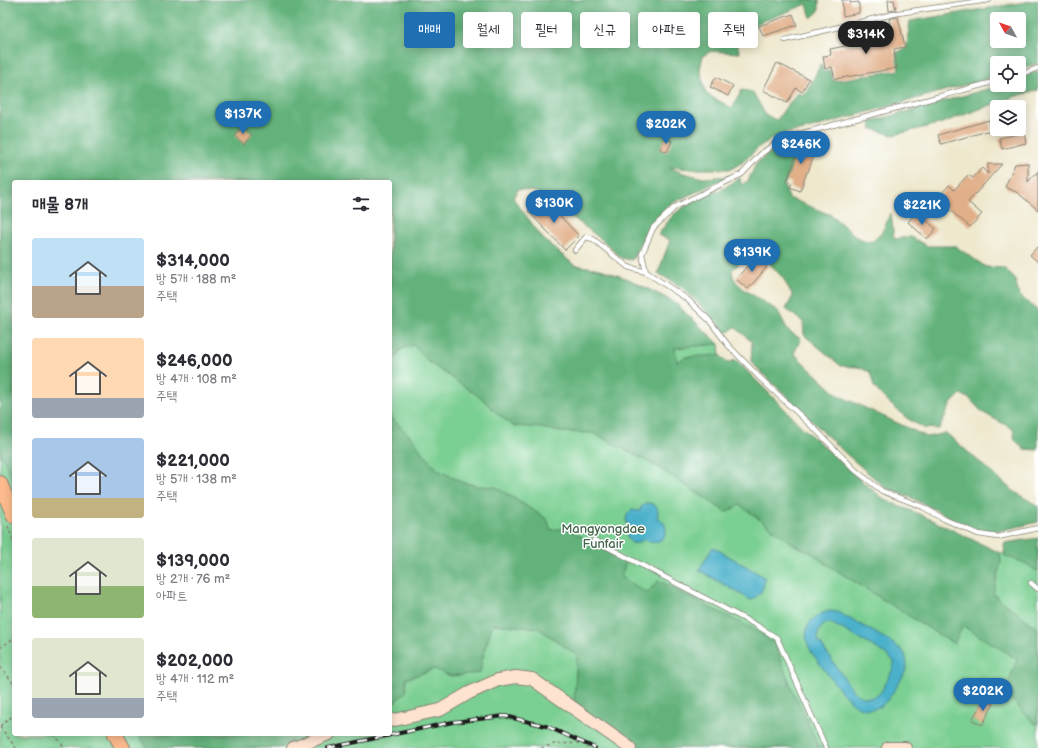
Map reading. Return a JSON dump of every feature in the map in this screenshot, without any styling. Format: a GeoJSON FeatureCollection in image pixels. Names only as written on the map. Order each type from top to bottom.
{"type":"FeatureCollection","features":[{"type":"Feature","properties":{"kind":"main road"},"geometry":{"type":"LineString","coordinates":[[0,482],[12,511]]}},
{"type":"Feature","properties":{"kind":"main road"},"geometry":{"type":"LineString","coordinates":[[116,736],[123,748]]}},
{"type":"Feature","properties":{"kind":"street"},"geometry":{"type":"LineString","coordinates":[[392,721],[440,710],[469,693],[498,680],[516,677],[532,679],[630,748]]}},
{"type":"Feature","properties":{"kind":"street"},"geometry":{"type":"LineString","coordinates":[[293,748],[324,736]]}},
{"type":"Feature","properties":{"kind":"street"},"geometry":{"type":"LineString","coordinates":[[888,748],[905,748]]}},
{"type":"Feature","properties":{"kind":"lane"},"geometry":{"type":"LineString","coordinates":[[785,40],[898,13],[989,0]]}},
{"type":"Feature","properties":{"kind":"lane"},"geometry":{"type":"LineString","coordinates":[[1026,72],[1038,68]]}},
{"type":"Feature","properties":{"kind":"lane"},"geometry":{"type":"LineString","coordinates":[[646,272],[642,254],[653,228],[675,207],[742,174],[761,154],[781,139],[990,83]]}},
{"type":"Feature","properties":{"kind":"lane"},"geometry":{"type":"LineString","coordinates":[[575,250],[586,237],[592,238],[628,267],[646,272],[687,299],[709,320],[728,345],[759,377],[855,470],[882,491],[923,507],[944,520],[978,534],[998,537],[1038,528]]}},
{"type":"Feature","properties":{"kind":"lane"},"geometry":{"type":"LineString","coordinates":[[594,540],[756,625],[777,638],[826,748]]}},
{"type":"Feature","properties":{"kind":"lane"},"geometry":{"type":"LineString","coordinates":[[1031,583],[1038,589]]}},
{"type":"Feature","properties":{"kind":"path"},"geometry":{"type":"LineString","coordinates":[[0,648],[12,639]]}},
{"type":"Feature","properties":{"kind":"path"},"geometry":{"type":"LineString","coordinates":[[0,667],[12,682]]}},
{"type":"Feature","properties":{"kind":"path"},"geometry":{"type":"LineString","coordinates":[[12,717],[0,727],[16,748]]}},
{"type":"Feature","properties":{"kind":"path"},"geometry":{"type":"LineString","coordinates":[[56,736],[65,748]]}},
{"type":"Feature","properties":{"kind":"path"},"geometry":{"type":"LineString","coordinates":[[541,748],[554,744],[581,743],[588,748]]}},
{"type":"Feature","properties":{"kind":"green space","name":"Mangyongdae Funfair"},"geometry":{"type":"Polygon","coordinates":[[[0,0],[513,198],[543,239],[574,265],[600,269],[628,279],[674,302],[719,344],[720,355],[727,363],[736,360],[803,428],[885,500],[919,514],[1000,553],[1038,549],[1038,748],[0,748],[0,0]]]}},
{"type":"Feature","properties":{"kind":"green space"},"geometry":{"type":"Polygon","coordinates":[[[0,0],[819,0],[819,11],[811,18],[807,4],[758,23],[758,12],[708,12],[708,48],[738,48],[740,53],[711,51],[703,56],[700,69],[706,94],[732,108],[742,90],[753,92],[766,116],[777,120],[798,93],[803,95],[807,91],[821,64],[824,72],[830,70],[833,81],[899,70],[896,53],[907,48],[910,21],[1038,0],[1038,63],[1026,67],[1026,56],[990,56],[990,78],[804,130],[780,134],[760,146],[743,162],[731,169],[691,169],[669,167],[680,172],[703,178],[730,176],[670,204],[648,228],[632,260],[621,258],[602,240],[575,219],[549,203],[537,192],[518,189],[513,198],[543,239],[574,265],[600,269],[628,279],[674,302],[719,344],[675,348],[677,362],[685,357],[720,355],[728,363],[736,360],[803,428],[885,500],[919,514],[1000,553],[1001,562],[993,594],[1038,629],[1038,724],[1034,723],[1005,693],[1017,659],[963,626],[954,644],[826,564],[813,554],[793,544],[740,505],[726,512],[656,466],[593,433],[561,432],[541,428],[513,426],[492,409],[484,400],[430,363],[413,345],[400,350],[392,364],[392,180],[12,180],[12,480],[0,453],[0,0]]]}},
{"type":"Feature","properties":{"kind":"green space"},"geometry":{"type":"Polygon","coordinates":[[[1038,71],[1038,90],[1005,100],[990,100],[990,105],[939,124],[893,135],[872,129],[870,122],[990,88],[990,92],[1026,92],[1026,75],[1038,71]]]}},
{"type":"Feature","properties":{"kind":"green space"},"geometry":{"type":"Polygon","coordinates":[[[818,134],[818,138],[800,142],[784,186],[789,198],[831,215],[858,238],[870,242],[881,234],[891,213],[894,239],[911,237],[927,246],[955,246],[986,267],[1004,268],[1015,279],[1019,295],[1038,311],[1038,450],[1024,449],[1015,440],[1013,429],[982,412],[970,399],[961,394],[951,404],[939,429],[924,428],[908,419],[888,402],[874,387],[870,372],[858,367],[841,366],[804,335],[803,322],[786,309],[793,296],[783,278],[760,253],[753,251],[732,270],[733,277],[745,290],[778,311],[788,331],[801,339],[794,353],[838,395],[927,437],[946,433],[1012,490],[1038,506],[1038,522],[1004,530],[981,531],[961,523],[912,498],[886,488],[845,453],[751,362],[752,342],[735,327],[727,333],[684,289],[658,273],[670,240],[658,235],[673,215],[691,202],[722,189],[740,178],[741,185],[748,181],[756,164],[776,147],[791,140],[818,134]]]}},
{"type":"Feature","properties":{"kind":"green space"},"geometry":{"type":"Polygon","coordinates":[[[392,418],[412,438],[438,470],[462,482],[478,486],[496,487],[547,519],[551,530],[566,528],[626,562],[621,577],[647,593],[659,580],[679,592],[755,630],[774,643],[794,694],[819,748],[644,748],[600,724],[574,701],[577,655],[538,628],[493,624],[484,651],[480,673],[451,676],[434,669],[406,679],[406,692],[392,704],[392,418]]]}},
{"type":"Feature","properties":{"kind":"green space"},"geometry":{"type":"Polygon","coordinates":[[[1038,538],[1038,572],[1025,563],[1005,556],[1004,543],[1038,538]]]}},
{"type":"Feature","properties":{"kind":"green space"},"geometry":{"type":"Polygon","coordinates":[[[139,736],[298,736],[279,748],[148,748],[139,736]]]}},
{"type":"Feature","properties":{"kind":"water"},"geometry":{"type":"Polygon","coordinates":[[[647,503],[655,505],[658,509],[657,517],[663,521],[666,532],[661,540],[656,542],[650,542],[644,539],[638,543],[632,543],[628,540],[627,536],[627,531],[630,527],[626,521],[627,515],[631,510],[640,511],[641,507],[647,503]]]}},
{"type":"Feature","properties":{"kind":"water"},"geometry":{"type":"Polygon","coordinates":[[[713,547],[764,577],[763,588],[757,596],[751,600],[699,570],[713,547]]]}},
{"type":"Feature","properties":{"kind":"water"},"geometry":{"type":"Polygon","coordinates":[[[830,611],[837,612],[894,644],[905,654],[907,666],[904,675],[892,694],[881,706],[866,709],[852,703],[812,653],[808,646],[806,632],[811,621],[822,613],[830,611]],[[827,623],[822,626],[819,632],[818,640],[853,691],[866,698],[874,697],[881,692],[893,668],[894,661],[883,652],[833,624],[827,623]]]}},
{"type":"Feature","properties":{"kind":"building"},"geometry":{"type":"Polygon","coordinates":[[[842,0],[850,0],[850,3],[859,2],[859,13],[843,16],[842,0]]]}},
{"type":"Feature","properties":{"kind":"building"},"geometry":{"type":"Polygon","coordinates":[[[888,0],[894,0],[896,10],[889,11],[888,0]]]}},
{"type":"Feature","properties":{"kind":"building"},"geometry":{"type":"Polygon","coordinates":[[[793,14],[797,25],[763,36],[759,26],[793,14]]]}},
{"type":"Feature","properties":{"kind":"building"},"geometry":{"type":"Polygon","coordinates":[[[898,17],[905,47],[894,49],[897,68],[835,79],[832,67],[825,69],[823,56],[831,55],[830,49],[893,37],[889,19],[898,17]]]}},
{"type":"Feature","properties":{"kind":"building"},"geometry":{"type":"Polygon","coordinates":[[[777,63],[809,79],[802,92],[796,88],[787,103],[763,90],[777,63]]]}},
{"type":"Feature","properties":{"kind":"building"},"geometry":{"type":"Polygon","coordinates":[[[716,77],[733,86],[728,96],[710,87],[716,77]]]}},
{"type":"Feature","properties":{"kind":"building"},"geometry":{"type":"Polygon","coordinates":[[[989,120],[990,130],[941,144],[938,135],[989,120]]]}},
{"type":"Feature","properties":{"kind":"building"},"geometry":{"type":"Polygon","coordinates":[[[242,126],[252,134],[244,144],[235,136],[242,126]]]}},
{"type":"Feature","properties":{"kind":"building"},"geometry":{"type":"Polygon","coordinates":[[[1009,136],[1025,136],[1026,143],[1002,149],[999,138],[1009,136]]]}},
{"type":"Feature","properties":{"kind":"building"},"geometry":{"type":"Polygon","coordinates":[[[665,138],[672,141],[667,152],[660,149],[665,138]]]}},
{"type":"Feature","properties":{"kind":"building"},"geometry":{"type":"Polygon","coordinates":[[[807,142],[817,146],[800,191],[790,187],[792,183],[787,181],[800,143],[806,145],[807,142]]]}},
{"type":"Feature","properties":{"kind":"building"},"geometry":{"type":"Polygon","coordinates":[[[1028,163],[1028,182],[1038,171],[1038,210],[1018,193],[1005,187],[1015,164],[1028,163]]]}},
{"type":"Feature","properties":{"kind":"building"},"geometry":{"type":"Polygon","coordinates":[[[988,164],[1002,164],[968,202],[982,214],[970,227],[937,199],[949,185],[954,190],[968,175],[973,178],[982,168],[988,174],[988,164]]]}},
{"type":"Feature","properties":{"kind":"building"},"geometry":{"type":"Polygon","coordinates":[[[542,197],[579,236],[565,250],[528,211],[542,197]]]}},
{"type":"Feature","properties":{"kind":"building"},"geometry":{"type":"Polygon","coordinates":[[[917,212],[936,229],[927,239],[908,222],[917,212]]]}},
{"type":"Feature","properties":{"kind":"building"},"geometry":{"type":"Polygon","coordinates":[[[1038,246],[1038,262],[1030,255],[1038,246]]]}},
{"type":"Feature","properties":{"kind":"building"},"geometry":{"type":"Polygon","coordinates":[[[755,257],[767,267],[748,289],[736,279],[755,257]]]}},
{"type":"Feature","properties":{"kind":"building"},"geometry":{"type":"Polygon","coordinates":[[[984,699],[994,704],[982,725],[972,720],[984,699]]]}},
{"type":"Feature","properties":{"kind":"railway"},"geometry":{"type":"LineString","coordinates":[[392,735],[453,722],[505,716],[546,726],[595,748]]}},
{"type":"Feature","properties":{"kind":"railway"},"geometry":{"type":"LineString","coordinates":[[328,748],[386,736]]}}]}
